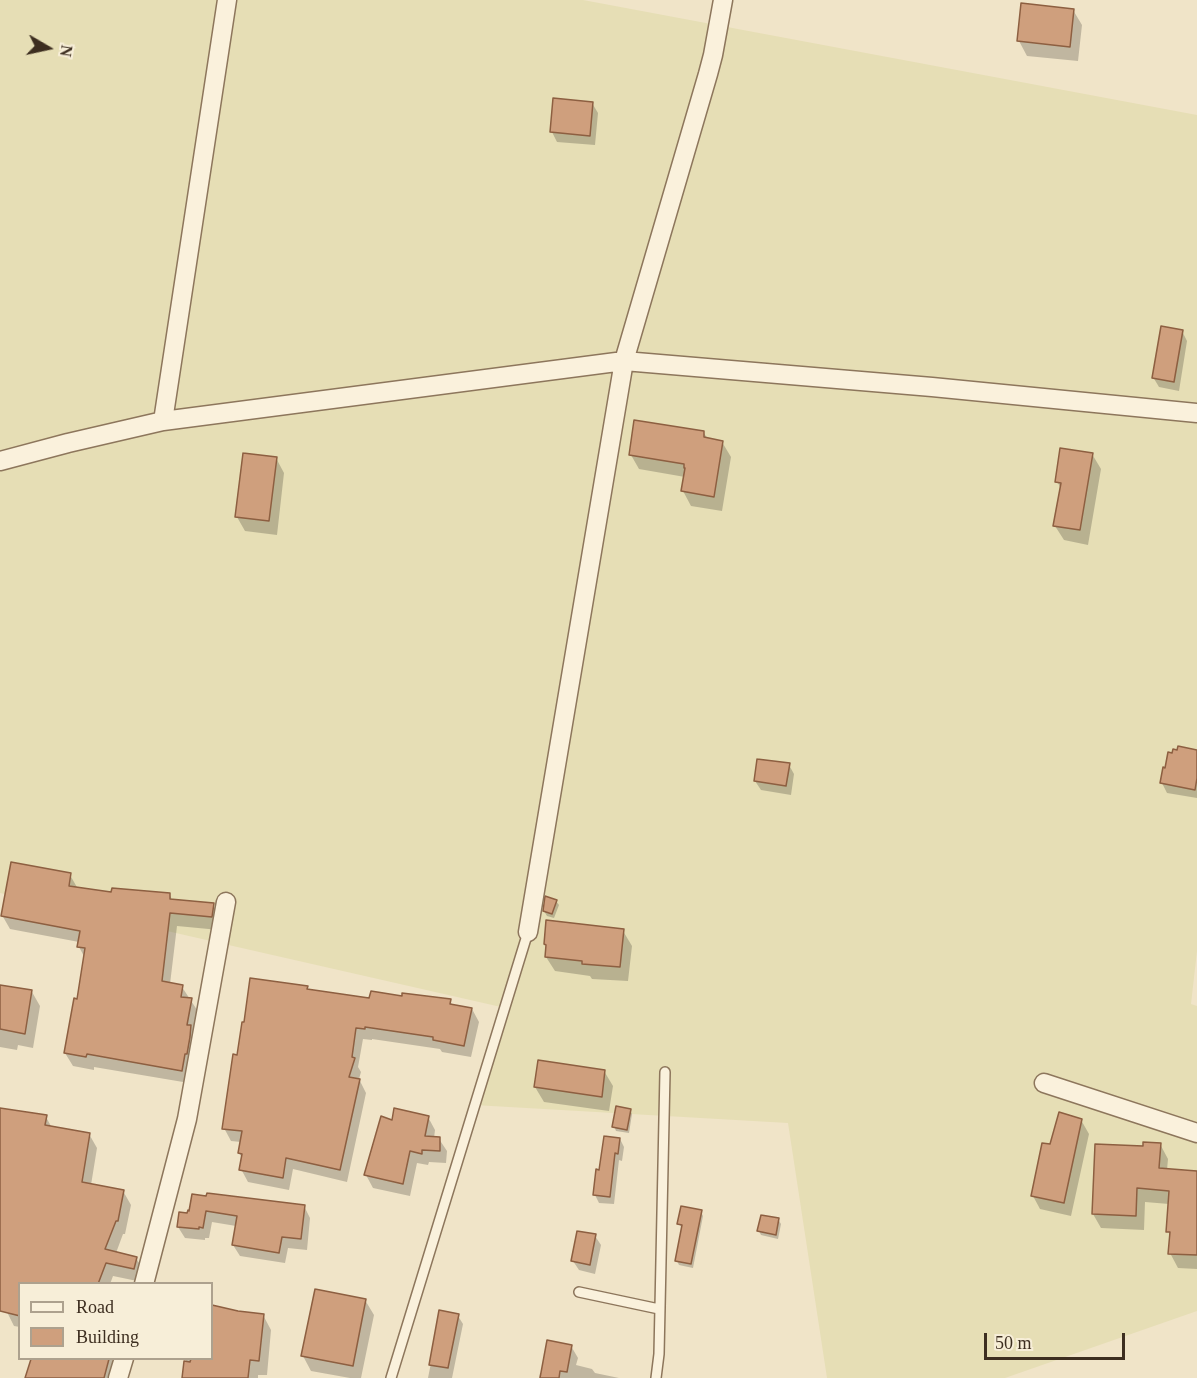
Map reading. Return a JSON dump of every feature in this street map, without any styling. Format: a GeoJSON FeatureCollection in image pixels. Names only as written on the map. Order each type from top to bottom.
{"type":"FeatureCollection","features":[{"type":"Feature","properties":{"kind":"street"},"geometry":{"type":"LineString","coordinates":[[163,421],[227,0]]}},
{"type":"Feature","properties":{"kind":"street"},"geometry":{"type":"LineString","coordinates":[[528,932],[624,361],[708,74],[723,0]]}},
{"type":"Feature","properties":{"kind":"street"},"geometry":{"type":"LineString","coordinates":[[0,461],[163,421],[624,361],[932,387],[1197,413]]}},
{"type":"Feature","properties":{"kind":"street"},"geometry":{"type":"LineString","coordinates":[[145,1282],[187,1119],[226,902]]}},
{"type":"Feature","properties":{"kind":"street"},"geometry":{"type":"LineString","coordinates":[[1044,1083],[1197,1133]]}},
{"type":"Feature","properties":{"kind":"street"},"geometry":{"type":"LineString","coordinates":[[118,1378],[124,1360]]}},
{"type":"Feature","properties":{"kind":"lane"},"geometry":{"type":"LineString","coordinates":[[391,1378],[528,932]]}},
{"type":"Feature","properties":{"kind":"lane"},"geometry":{"type":"LineString","coordinates":[[656,1378],[659,1354],[665,1072]]}},
{"type":"Feature","properties":{"kind":"lane"},"geometry":{"type":"LineString","coordinates":[[579,1292],[659,1309]]}},
{"type":"Feature","properties":{"kind":"shaded area"},"geometry":{"type":"Polygon","coordinates":[[[0,0],[583,0],[1197,115],[1197,951],[1191,1004],[1197,1006],[1197,1311],[1005,1378],[827,1378],[788,1123],[474,1105],[501,1007],[0,893],[0,0]]]}},
{"type":"Feature","properties":{"kind":"building"},"geometry":{"type":"Polygon","coordinates":[[[1021,3],[1074,9],[1070,47],[1017,41],[1021,3]]]}},
{"type":"Feature","properties":{"kind":"building"},"geometry":{"type":"Polygon","coordinates":[[[553,98],[593,102],[590,136],[550,132],[553,98]]]}},
{"type":"Feature","properties":{"kind":"building"},"geometry":{"type":"Polygon","coordinates":[[[1161,326],[1183,330],[1174,382],[1152,378],[1161,326]]]}},
{"type":"Feature","properties":{"kind":"building"},"geometry":{"type":"Polygon","coordinates":[[[634,420],[704,431],[704,437],[723,441],[714,497],[681,491],[684,464],[629,455],[634,420]]]}},
{"type":"Feature","properties":{"kind":"building"},"geometry":{"type":"Polygon","coordinates":[[[1060,448],[1093,453],[1080,530],[1053,526],[1061,483],[1055,482],[1060,448]]]}},
{"type":"Feature","properties":{"kind":"building"},"geometry":{"type":"Polygon","coordinates":[[[243,453],[277,457],[269,521],[235,517],[243,453]]]}},
{"type":"Feature","properties":{"kind":"building"},"geometry":{"type":"Polygon","coordinates":[[[1178,746],[1197,750],[1195,790],[1160,783],[1168,752],[1172,753],[1173,749],[1177,750],[1178,746]]]}},
{"type":"Feature","properties":{"kind":"building"},"geometry":{"type":"Polygon","coordinates":[[[757,759],[790,763],[786,786],[754,781],[757,759]]]}},
{"type":"Feature","properties":{"kind":"building"},"geometry":{"type":"Polygon","coordinates":[[[11,862],[71,873],[69,886],[111,892],[112,888],[170,893],[170,899],[214,903],[212,917],[170,913],[162,981],[183,985],[181,997],[192,998],[187,1025],[191,1025],[190,1037],[182,1071],[87,1054],[86,1057],[64,1053],[74,998],[77,999],[85,948],[77,947],[80,931],[1,916],[11,862]]]}},
{"type":"Feature","properties":{"kind":"building"},"geometry":{"type":"Polygon","coordinates":[[[545,896],[557,900],[552,914],[543,911],[545,896]]]}},
{"type":"Feature","properties":{"kind":"building"},"geometry":{"type":"Polygon","coordinates":[[[546,920],[624,929],[620,967],[582,964],[582,961],[545,957],[546,920]]]}},
{"type":"Feature","properties":{"kind":"building"},"geometry":{"type":"Polygon","coordinates":[[[250,978],[369,998],[371,991],[402,996],[402,993],[451,999],[450,1004],[472,1008],[464,1046],[433,1040],[433,1037],[365,1027],[365,1029],[356,1028],[352,1057],[355,1058],[349,1077],[360,1079],[340,1170],[286,1158],[283,1178],[239,1170],[242,1154],[238,1153],[242,1131],[222,1129],[233,1054],[237,1055],[250,978]]]}},
{"type":"Feature","properties":{"kind":"building"},"geometry":{"type":"Polygon","coordinates":[[[0,985],[32,990],[25,1034],[0,1029],[0,985]]]}},
{"type":"Feature","properties":{"kind":"building"},"geometry":{"type":"Polygon","coordinates":[[[538,1060],[605,1070],[602,1097],[534,1087],[538,1060]]]}},
{"type":"Feature","properties":{"kind":"building"},"geometry":{"type":"Polygon","coordinates":[[[616,1106],[631,1109],[627,1130],[612,1127],[616,1106]]]}},
{"type":"Feature","properties":{"kind":"building"},"geometry":{"type":"Polygon","coordinates":[[[0,1108],[47,1115],[45,1125],[90,1133],[82,1182],[124,1190],[118,1221],[116,1221],[105,1249],[137,1257],[134,1269],[106,1263],[99,1282],[18,1282],[18,1316],[0,1311],[0,1108]]]}},
{"type":"Feature","properties":{"kind":"building"},"geometry":{"type":"Polygon","coordinates":[[[394,1108],[429,1116],[425,1136],[440,1137],[440,1151],[422,1150],[422,1154],[410,1151],[403,1184],[364,1175],[381,1116],[392,1120],[394,1108]]]}},
{"type":"Feature","properties":{"kind":"building"},"geometry":{"type":"Polygon","coordinates":[[[1059,1112],[1082,1119],[1064,1203],[1031,1196],[1042,1143],[1050,1144],[1059,1112]]]}},
{"type":"Feature","properties":{"kind":"building"},"geometry":{"type":"Polygon","coordinates":[[[604,1136],[620,1138],[618,1154],[615,1153],[610,1197],[593,1195],[596,1169],[599,1170],[604,1136]]]}},
{"type":"Feature","properties":{"kind":"building"},"geometry":{"type":"Polygon","coordinates":[[[1143,1142],[1161,1143],[1159,1168],[1197,1171],[1197,1255],[1168,1254],[1170,1232],[1166,1232],[1169,1191],[1137,1188],[1136,1216],[1092,1214],[1095,1144],[1143,1146],[1143,1142]]]}},
{"type":"Feature","properties":{"kind":"building"},"geometry":{"type":"Polygon","coordinates":[[[207,1193],[305,1205],[301,1239],[282,1237],[279,1253],[232,1245],[237,1216],[206,1211],[203,1228],[177,1227],[179,1212],[189,1211],[192,1194],[206,1196],[207,1193]]]}},
{"type":"Feature","properties":{"kind":"building"},"geometry":{"type":"Polygon","coordinates":[[[681,1206],[702,1210],[691,1264],[675,1261],[682,1225],[677,1224],[681,1206]]]}},
{"type":"Feature","properties":{"kind":"building"},"geometry":{"type":"Polygon","coordinates":[[[761,1215],[779,1218],[776,1235],[757,1231],[761,1215]]]}},
{"type":"Feature","properties":{"kind":"building"},"geometry":{"type":"Polygon","coordinates":[[[577,1231],[596,1234],[590,1265],[571,1261],[577,1231]]]}},
{"type":"Feature","properties":{"kind":"building"},"geometry":{"type":"Polygon","coordinates":[[[315,1289],[366,1299],[353,1366],[301,1356],[315,1289]]]}},
{"type":"Feature","properties":{"kind":"building"},"geometry":{"type":"Polygon","coordinates":[[[213,1305],[264,1314],[259,1361],[250,1360],[248,1378],[182,1378],[184,1361],[190,1362],[191,1360],[213,1360],[213,1305]]]}},
{"type":"Feature","properties":{"kind":"building"},"geometry":{"type":"Polygon","coordinates":[[[439,1310],[459,1314],[448,1368],[429,1365],[439,1310]]]}},
{"type":"Feature","properties":{"kind":"building"},"geometry":{"type":"Polygon","coordinates":[[[547,1340],[572,1345],[567,1372],[560,1371],[559,1378],[540,1378],[547,1340]]]}},
{"type":"Feature","properties":{"kind":"building"},"geometry":{"type":"Polygon","coordinates":[[[31,1360],[109,1360],[104,1378],[25,1378],[31,1360]]]}}]}
